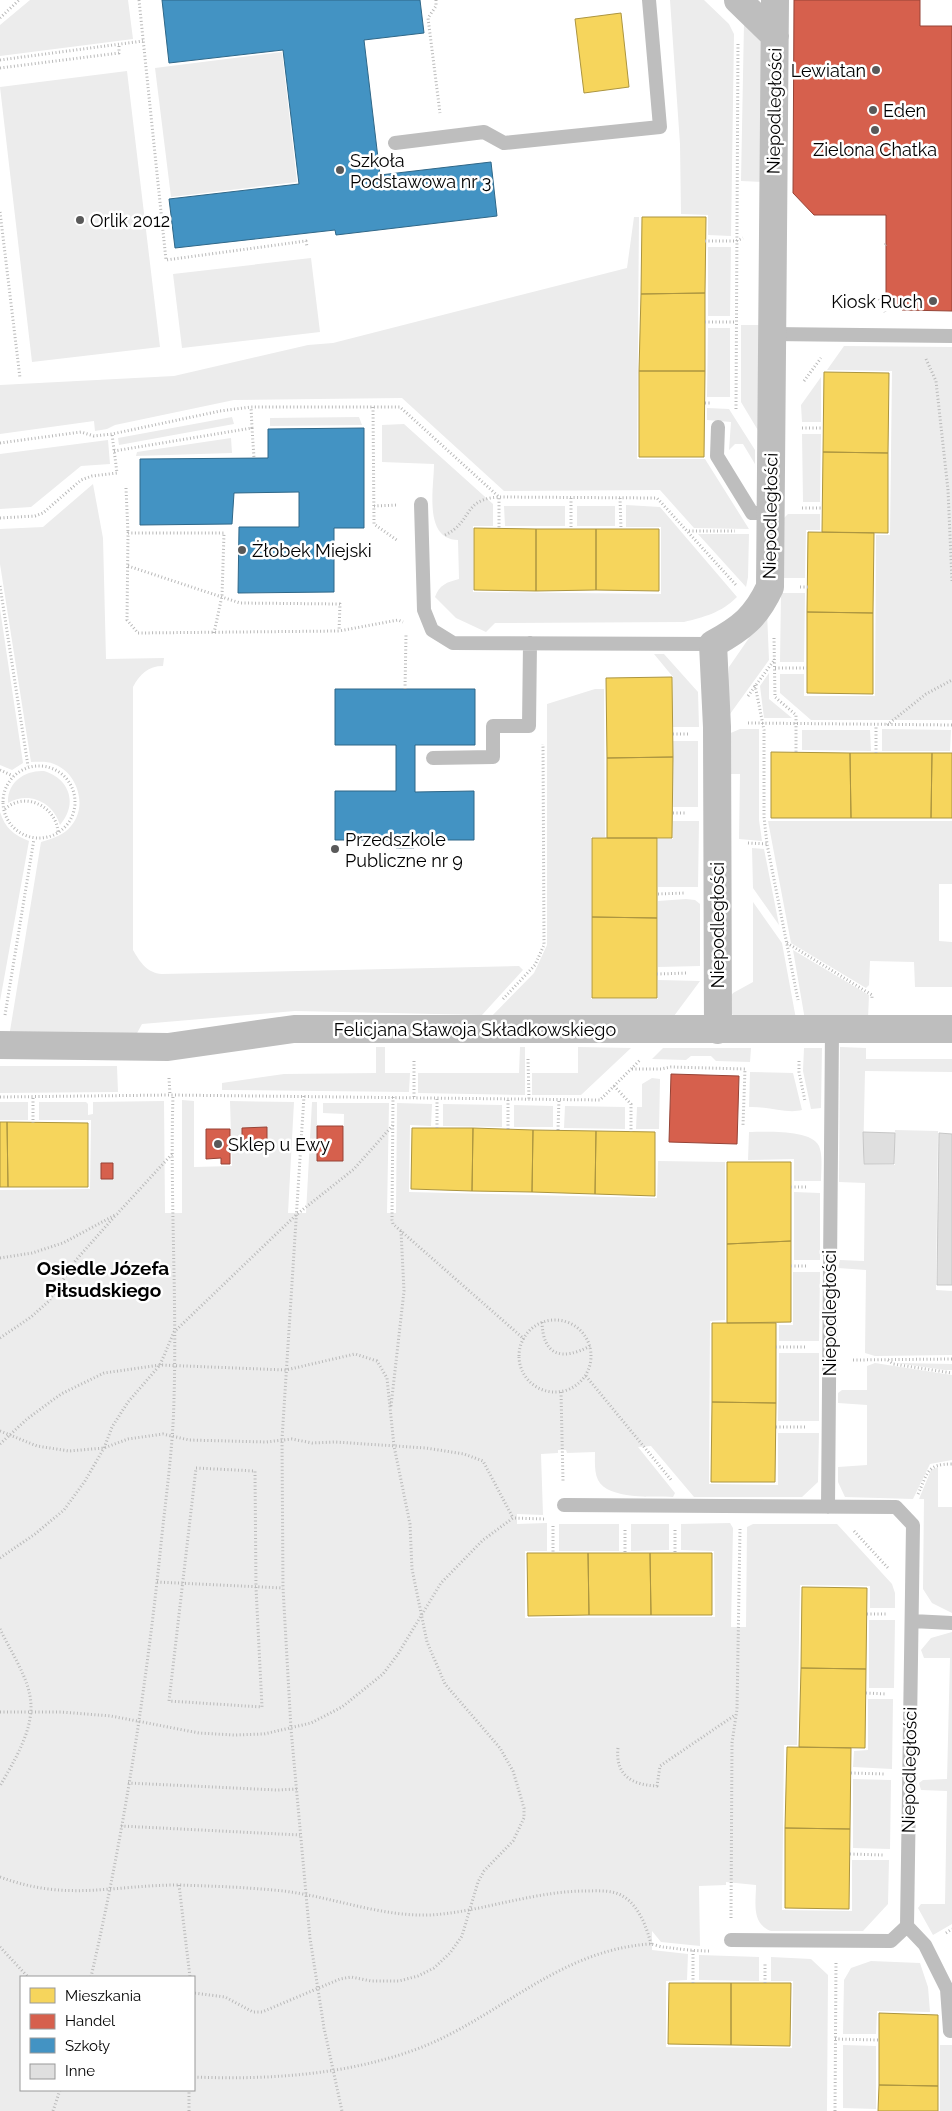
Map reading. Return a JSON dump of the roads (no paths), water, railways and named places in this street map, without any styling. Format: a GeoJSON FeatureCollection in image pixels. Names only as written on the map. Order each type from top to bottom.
{"type":"FeatureCollection","features":[{"type":"Feature","properties":{"kind":"street","name":"Niepodległości"},"geometry":{"type":"LineString","coordinates":[[738,0],[775,36]]}},
{"type":"Feature","properties":{"kind":"street","name":"Niepodległości"},"geometry":{"type":"LineString","coordinates":[[718,1030],[717,727],[713,644],[740,629],[762,603],[770,586],[775,0]]}},
{"type":"Feature","properties":{"kind":"street","name":"Felicjana Sławoja Składkowskiego"},"geometry":{"type":"LineString","coordinates":[[0,1045],[168,1047],[294,1029],[952,1029]]}},
{"type":"Feature","properties":{"kind":"lane"},"geometry":{"type":"LineString","coordinates":[[395,143],[484,132],[504,144],[660,127],[649,0]]}},
{"type":"Feature","properties":{"kind":"lane"},"geometry":{"type":"LineString","coordinates":[[772,334],[952,336]]}},
{"type":"Feature","properties":{"kind":"lane"},"geometry":{"type":"LineString","coordinates":[[718,427],[717,456],[729,478],[752,513],[771,513]]}},
{"type":"Feature","properties":{"kind":"lane"},"geometry":{"type":"LineString","coordinates":[[421,504],[424,610],[432,630],[453,643],[713,644]]}},
{"type":"Feature","properties":{"kind":"lane"},"geometry":{"type":"LineString","coordinates":[[434,758],[493,758],[493,726],[529,726],[530,644]]}},
{"type":"Feature","properties":{"kind":"lane","name":"Niepodległości"},"geometry":{"type":"LineString","coordinates":[[832,1030],[828,1507],[896,1507],[913,1524],[907,1926]]}},
{"type":"Feature","properties":{"kind":"lane"},"geometry":{"type":"LineString","coordinates":[[564,1505],[828,1507]]}},
{"type":"Feature","properties":{"kind":"lane"},"geometry":{"type":"LineString","coordinates":[[912,1621],[952,1623]]}},
{"type":"Feature","properties":{"kind":"lane"},"geometry":{"type":"LineString","coordinates":[[731,1940],[891,1942],[907,1926],[925,1945],[947,1988],[950,2031]]}},
{"type":"Feature","properties":{"kind":"place","name":"Lewiatan"},"geometry":{"type":"Point","coordinates":[876,70]}},
{"type":"Feature","properties":{"kind":"place","name":"Eden"},"geometry":{"type":"Point","coordinates":[873,110]}},
{"type":"Feature","properties":{"kind":"place","name":"Zielona Chatka"},"geometry":{"type":"Point","coordinates":[875,130]}},
{"type":"Feature","properties":{"kind":"place","name":"Szkoła Podstawowa nr 3"},"geometry":{"type":"Point","coordinates":[340,170]}},
{"type":"Feature","properties":{"kind":"place","name":"Orlik 2012"},"geometry":{"type":"Point","coordinates":[80,220]}},
{"type":"Feature","properties":{"kind":"place","name":"Kiosk Ruch"},"geometry":{"type":"Point","coordinates":[933,301]}},
{"type":"Feature","properties":{"kind":"place","name":"Żłobek Miejski"},"geometry":{"type":"Point","coordinates":[242,550]}},
{"type":"Feature","properties":{"kind":"place","name":"Przedszkole Publiczne nr 9"},"geometry":{"type":"Point","coordinates":[335,849]}},
{"type":"Feature","properties":{"kind":"place","name":"Sklep u Ewy"},"geometry":{"type":"Point","coordinates":[218,1144]}},
{"type":"Feature","properties":{"kind":"district","name":"Osiedle Józefa Piłsudskiego"},"geometry":{"type":"Point","coordinates":[103,1279]}}]}
